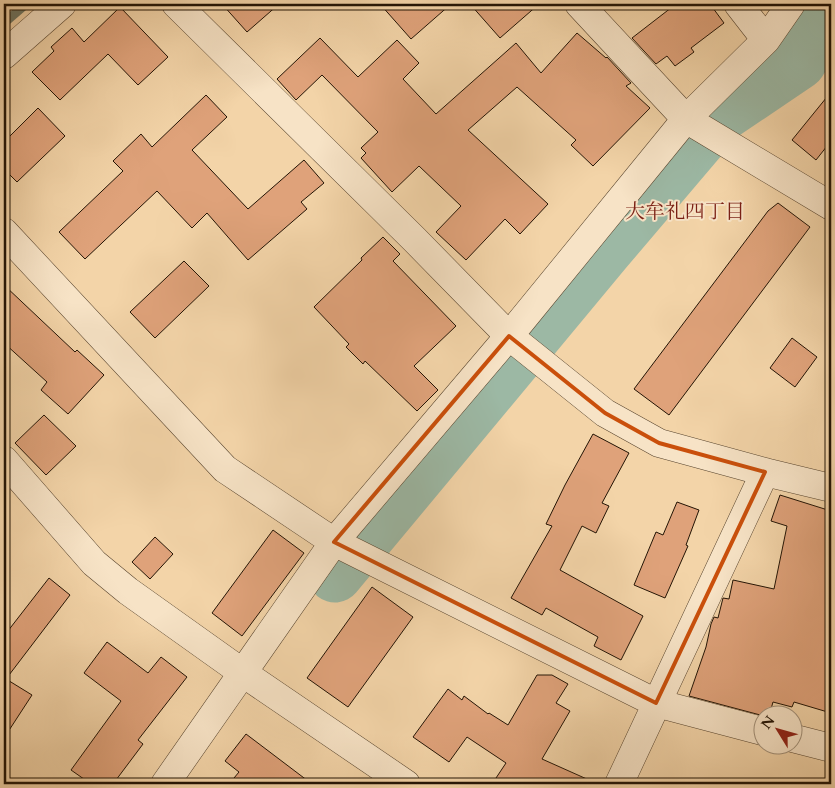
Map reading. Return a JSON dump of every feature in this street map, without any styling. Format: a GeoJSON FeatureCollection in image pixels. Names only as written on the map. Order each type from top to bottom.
{"type":"FeatureCollection","features":[{"type":"Feature","properties":{"kind":"street"},"geometry":{"type":"LineString","coordinates":[[4,55],[62,4]]}},
{"type":"Feature","properties":{"kind":"street"},"geometry":{"type":"LineString","coordinates":[[176,4],[519,344],[605,413],[659,443],[831,488]]}},
{"type":"Feature","properties":{"kind":"street"},"geometry":{"type":"LineString","coordinates":[[579,4],[700,127],[831,206]]}},
{"type":"Feature","properties":{"kind":"street"},"geometry":{"type":"LineString","coordinates":[[738,4],[766,40]]}},
{"type":"Feature","properties":{"kind":"street"},"geometry":{"type":"LineString","coordinates":[[164,784],[243,673],[700,127],[791,4]]}},
{"type":"Feature","properties":{"kind":"street"},"geometry":{"type":"LineString","coordinates":[[4,232],[225,469],[347,548],[656,704],[752,728]]}},
{"type":"Feature","properties":{"kind":"street"},"geometry":{"type":"LineString","coordinates":[[4,461],[94,563],[128,591],[243,673],[406,784]]}},
{"type":"Feature","properties":{"kind":"street"},"geometry":{"type":"LineString","coordinates":[[619,784],[765,472]]}},
{"type":"Feature","properties":{"kind":"street"},"geometry":{"type":"LineString","coordinates":[[802,741],[831,748]]}},
{"type":"Feature","properties":{"kind":"highlighted area"},"geometry":{"type":"Polygon","coordinates":[[[509,336],[605,413],[659,443],[765,472],[656,703],[334,542],[509,336]]]}},
{"type":"Feature","properties":{"kind":"building"},"geometry":{"type":"Polygon","coordinates":[[[222,4],[279,4],[247,32],[222,4]]]}},
{"type":"Feature","properties":{"kind":"building"},"geometry":{"type":"Polygon","coordinates":[[[380,4],[451,4],[411,39],[380,4]]]}},
{"type":"Feature","properties":{"kind":"building"},"geometry":{"type":"Polygon","coordinates":[[[470,4],[539,4],[500,38],[470,4]]]}},
{"type":"Feature","properties":{"kind":"building"},"geometry":{"type":"Polygon","coordinates":[[[676,4],[710,4],[724,23],[691,48],[694,52],[675,66],[667,56],[656,64],[632,38],[676,4]]]}},
{"type":"Feature","properties":{"kind":"building"},"geometry":{"type":"Polygon","coordinates":[[[120,7],[168,57],[138,85],[108,54],[60,100],[32,72],[54,51],[51,47],[72,28],[84,42],[120,7]]]}},
{"type":"Feature","properties":{"kind":"building"},"geometry":{"type":"Polygon","coordinates":[[[577,33],[607,57],[631,83],[626,86],[650,108],[593,166],[571,145],[576,140],[517,87],[468,130],[548,204],[520,234],[505,219],[466,260],[436,232],[461,206],[419,166],[392,192],[361,158],[366,153],[361,148],[378,132],[322,75],[296,100],[277,79],[320,38],[358,77],[397,40],[419,63],[403,79],[436,114],[516,43],[541,73],[577,33]]]}},
{"type":"Feature","properties":{"kind":"building"},"geometry":{"type":"Polygon","coordinates":[[[831,92],[831,141],[816,160],[792,140],[831,92]]]}},
{"type":"Feature","properties":{"kind":"building"},"geometry":{"type":"Polygon","coordinates":[[[206,95],[227,117],[192,150],[248,209],[304,160],[324,183],[301,202],[307,209],[248,260],[207,213],[192,228],[157,191],[85,259],[59,232],[123,171],[113,161],[141,134],[152,147],[206,95]]]}},
{"type":"Feature","properties":{"kind":"building"},"geometry":{"type":"Polygon","coordinates":[[[38,108],[65,136],[17,182],[4,169],[4,142],[38,108]]]}},
{"type":"Feature","properties":{"kind":"building"},"geometry":{"type":"Polygon","coordinates":[[[778,203],[810,227],[669,415],[634,389],[768,211],[778,203]]]}},
{"type":"Feature","properties":{"kind":"building"},"geometry":{"type":"Polygon","coordinates":[[[383,237],[400,254],[393,261],[456,326],[414,366],[438,390],[417,411],[365,361],[363,364],[346,347],[349,344],[314,307],[383,237]]]}},
{"type":"Feature","properties":{"kind":"building"},"geometry":{"type":"Polygon","coordinates":[[[184,261],[209,286],[155,338],[130,312],[184,261]]]}},
{"type":"Feature","properties":{"kind":"building"},"geometry":{"type":"Polygon","coordinates":[[[4,285],[75,352],[77,350],[104,375],[68,414],[41,390],[47,382],[4,343],[4,285]]]}},
{"type":"Feature","properties":{"kind":"building"},"geometry":{"type":"Polygon","coordinates":[[[792,338],[817,357],[795,387],[770,368],[792,338]]]}},
{"type":"Feature","properties":{"kind":"building"},"geometry":{"type":"Polygon","coordinates":[[[44,415],[76,446],[46,475],[15,443],[44,415]]]}},
{"type":"Feature","properties":{"kind":"building"},"geometry":{"type":"Polygon","coordinates":[[[593,434],[629,453],[602,503],[609,506],[596,533],[582,526],[560,570],[643,616],[621,660],[594,646],[598,637],[546,608],[542,615],[511,598],[552,526],[546,524],[593,434]]]}},
{"type":"Feature","properties":{"kind":"building"},"geometry":{"type":"Polygon","coordinates":[[[780,495],[831,511],[831,713],[794,702],[792,706],[773,702],[772,706],[752,706],[752,713],[689,696],[706,647],[711,624],[714,617],[718,618],[723,598],[729,599],[733,580],[774,589],[787,526],[771,521],[780,495]]]}},
{"type":"Feature","properties":{"kind":"building"},"geometry":{"type":"Polygon","coordinates":[[[677,502],[699,510],[686,545],[688,546],[665,598],[634,585],[656,532],[663,535],[677,502]]]}},
{"type":"Feature","properties":{"kind":"building"},"geometry":{"type":"Polygon","coordinates":[[[273,530],[304,553],[242,636],[212,613],[273,530]]]}},
{"type":"Feature","properties":{"kind":"building"},"geometry":{"type":"Polygon","coordinates":[[[155,537],[173,554],[150,579],[132,562],[155,537]]]}},
{"type":"Feature","properties":{"kind":"building"},"geometry":{"type":"Polygon","coordinates":[[[49,578],[70,595],[6,679],[32,695],[4,738],[4,636],[49,578]]]}},
{"type":"Feature","properties":{"kind":"building"},"geometry":{"type":"Polygon","coordinates":[[[372,587],[413,617],[348,707],[307,678],[372,587]]]}},
{"type":"Feature","properties":{"kind":"building"},"geometry":{"type":"Polygon","coordinates":[[[107,642],[148,673],[161,657],[187,677],[138,740],[143,744],[113,784],[91,784],[71,770],[121,701],[84,673],[107,642]]]}},
{"type":"Feature","properties":{"kind":"building"},"geometry":{"type":"Polygon","coordinates":[[[537,675],[552,675],[568,684],[556,703],[570,711],[542,759],[598,784],[492,784],[506,763],[467,737],[449,762],[413,737],[448,689],[462,700],[464,696],[488,714],[508,725],[537,675]]]}},
{"type":"Feature","properties":{"kind":"building"},"geometry":{"type":"Polygon","coordinates":[[[246,734],[312,784],[229,784],[239,772],[225,761],[246,734]]]}},
{"type":"Feature","properties":{"kind":"waterway"},"geometry":{"type":"LineString","coordinates":[[4,23],[26,4]]}},
{"type":"Feature","properties":{"kind":"waterway"},"geometry":{"type":"LineString","coordinates":[[335,575],[719,116],[799,62],[831,11]]}},
{"type":"Feature","properties":{"kind":"district","name":"大牟礼四丁目"},"geometry":{"type":"Point","coordinates":[685,211]}}]}
